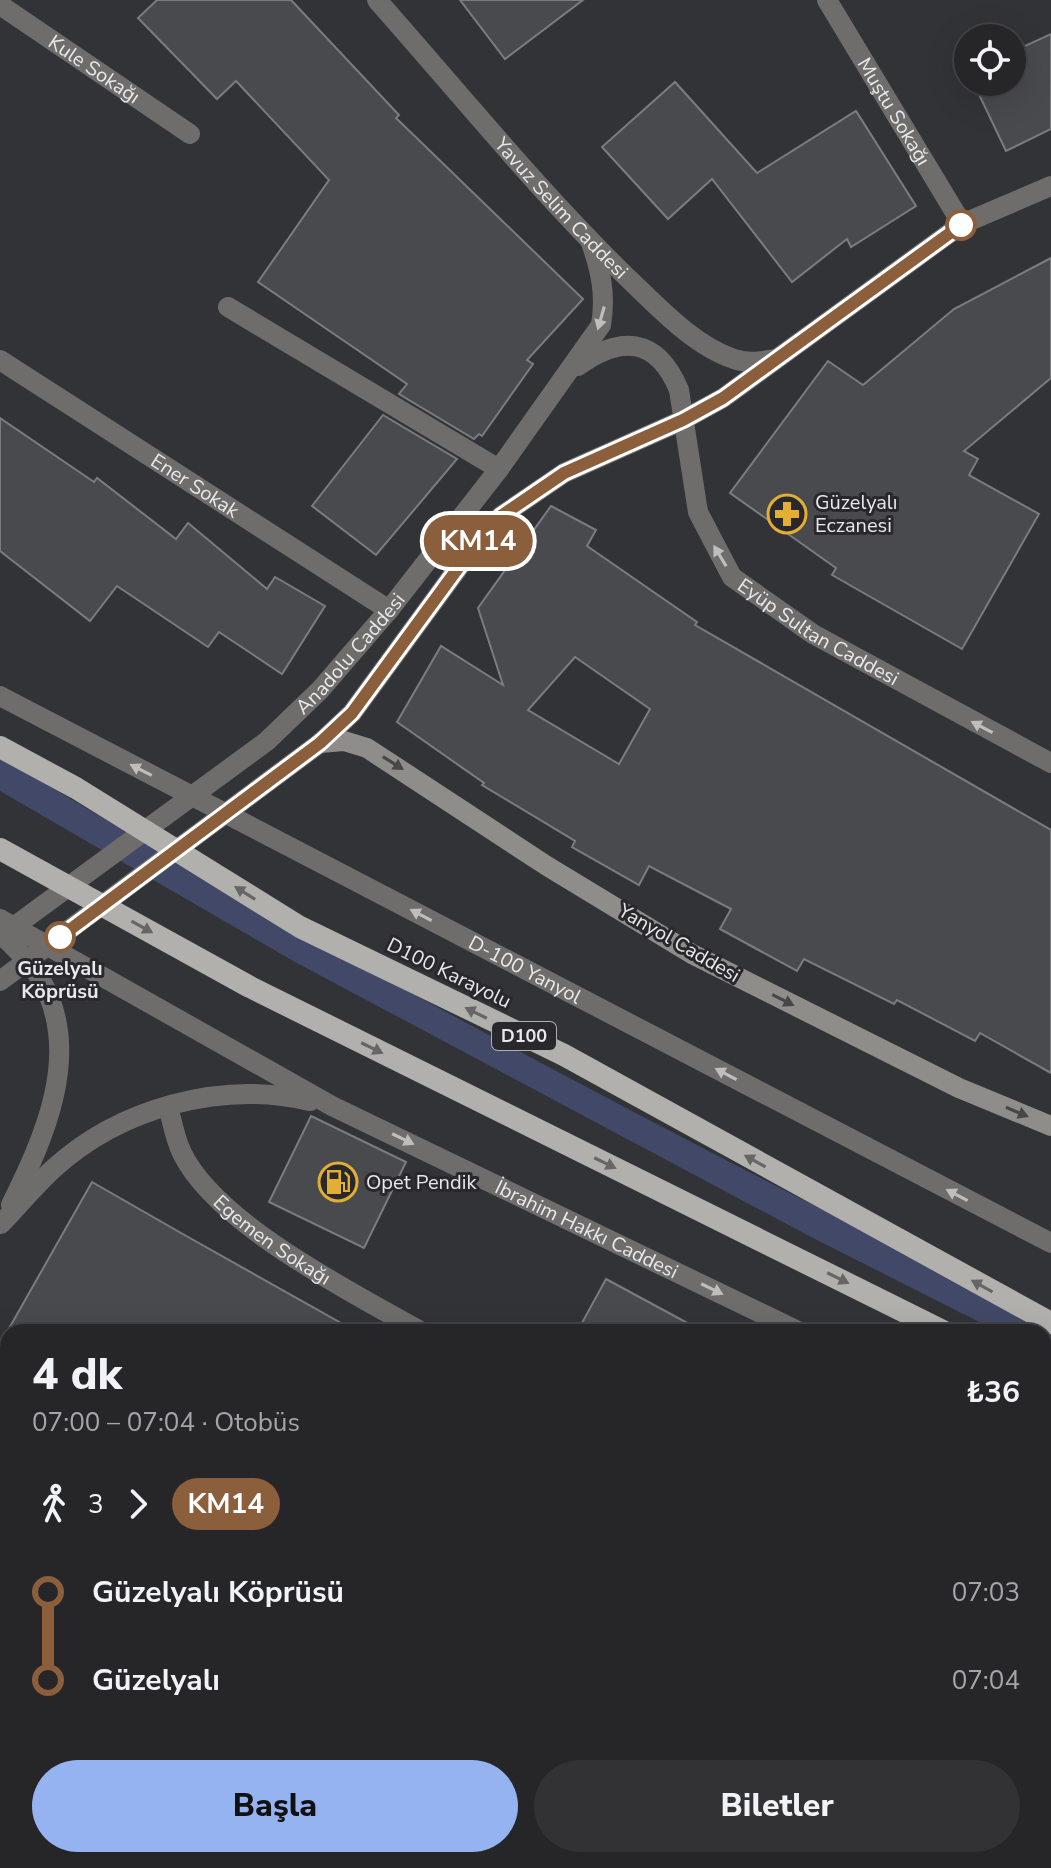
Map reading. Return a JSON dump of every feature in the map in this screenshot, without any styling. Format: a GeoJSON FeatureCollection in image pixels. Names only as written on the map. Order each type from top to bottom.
{"type":"FeatureCollection","features":[{"type":"Feature","properties":{"kind":"highway","name":"D100 Karayolu"},"geometry":{"type":"LineString","coordinates":[[0,747],[76,788],[300,927],[564,1055],[1051,1323]]}},
{"type":"Feature","properties":{"kind":"highway"},"geometry":{"type":"LineString","coordinates":[[0,849],[250,987],[929,1324]]}},
{"type":"Feature","properties":{"kind":"main road","name":"Yanyol Caddesi"},"geometry":{"type":"LineString","coordinates":[[312,749],[344,741],[388,759],[547,866],[692,954],[959,1088],[1051,1126]]}},
{"type":"Feature","properties":{"kind":"street","name":"Yavuz Selim Caddesi"},"geometry":{"type":"LineString","coordinates":[[377,0],[591,243],[647,297],[702,341],[732,359],[750,362],[780,358]]}},
{"type":"Feature","properties":{"kind":"street","name":"Muştu Sokağı"},"geometry":{"type":"LineString","coordinates":[[827,0],[962,224]]}},
{"type":"Feature","properties":{"kind":"street","name":"Kule Sokağı"},"geometry":{"type":"LineString","coordinates":[[0,5],[190,134]]}},
{"type":"Feature","properties":{"kind":"street","name":"Anadolu Caddesi"},"geometry":{"type":"LineString","coordinates":[[0,981],[312,749],[352,713],[483,534],[501,516],[564,473],[683,420],[780,358],[962,224],[1051,186]]}},
{"type":"Feature","properties":{"kind":"street","name":"Anadolu Caddesi"},"geometry":{"type":"LineString","coordinates":[[0,935],[267,741],[320,690],[389,610],[499,469],[601,325],[605,301],[600,270],[591,243]]}},
{"type":"Feature","properties":{"kind":"street"},"geometry":{"type":"LineString","coordinates":[[228,307],[499,469]]}},
{"type":"Feature","properties":{"kind":"street"},"geometry":{"type":"LineString","coordinates":[[572,370],[607,349],[639,345],[653,352],[664,362],[679,390],[674,409],[658,432]]}},
{"type":"Feature","properties":{"kind":"street","name":"Ener Sokak"},"geometry":{"type":"LineString","coordinates":[[0,360],[389,610]]}},
{"type":"Feature","properties":{"kind":"street","name":"Eyüp Sultan Caddesi"},"geometry":{"type":"LineString","coordinates":[[679,390],[698,512],[732,577],[813,634],[1051,763]]}},
{"type":"Feature","properties":{"kind":"street","name":"D-100 Yanyol"},"geometry":{"type":"LineString","coordinates":[[0,696],[1051,1243]]}},
{"type":"Feature","properties":{"kind":"street"},"geometry":{"type":"LineString","coordinates":[[0,919],[332,1106]]}},
{"type":"Feature","properties":{"kind":"street"},"geometry":{"type":"LineString","coordinates":[[0,935],[41,979],[54,1009],[59,1048],[57,1082],[45,1130],[0,1225]]}},
{"type":"Feature","properties":{"kind":"street"},"geometry":{"type":"LineString","coordinates":[[0,1225],[52,1170],[87,1143],[123,1123],[168,1106],[238,1094],[282,1094],[332,1106]]}},
{"type":"Feature","properties":{"kind":"street","name":"Egemen Sokağı"},"geometry":{"type":"LineString","coordinates":[[168,1106],[181,1153],[208,1190],[243,1224],[408,1324]]}},
{"type":"Feature","properties":{"kind":"street","name":"İbrahim Hakkı Caddesi"},"geometry":{"type":"LineString","coordinates":[[332,1106],[783,1324]]}},
{"type":"Feature","properties":{"kind":"shaded area"},"geometry":{"type":"Polygon","coordinates":[[[0,756],[258,908],[520,1052],[1047,1324],[983,1324],[813,1238],[295,962],[0,791],[0,756]]]}},
{"type":"Feature","properties":{"kind":"building"},"geometry":{"type":"Polygon","coordinates":[[[157,0],[291,0],[399,115],[396,118],[583,299],[527,360],[533,364],[482,436],[479,434],[474,439],[399,394],[407,384],[258,282],[329,180],[236,81],[217,99],[138,18],[157,0]]]}},
{"type":"Feature","properties":{"kind":"building"},"geometry":{"type":"Polygon","coordinates":[[[460,0],[583,0],[505,59],[460,0]]]}},
{"type":"Feature","properties":{"kind":"building"},"geometry":{"type":"Polygon","coordinates":[[[1051,34],[1051,129],[1006,151],[980,96],[1026,96],[1026,46],[1051,34]]]}},
{"type":"Feature","properties":{"kind":"building"},"geometry":{"type":"Polygon","coordinates":[[[675,82],[757,173],[856,111],[916,206],[851,247],[847,239],[792,282],[712,179],[668,219],[602,147],[675,82]]]}},
{"type":"Feature","properties":{"kind":"building"},"geometry":{"type":"Polygon","coordinates":[[[1051,258],[1051,378],[964,451],[978,459],[969,475],[1039,514],[962,649],[832,575],[836,568],[730,493],[828,361],[863,385],[954,309],[1051,258]]]}},
{"type":"Feature","properties":{"kind":"building"},"geometry":{"type":"Polygon","coordinates":[[[383,415],[457,459],[376,555],[312,506],[383,415]]]}},
{"type":"Feature","properties":{"kind":"building"},"geometry":{"type":"Polygon","coordinates":[[[0,418],[94,482],[97,478],[176,539],[188,523],[267,589],[275,577],[325,606],[282,674],[219,632],[208,647],[117,586],[90,621],[0,551],[0,418]]]}},
{"type":"Feature","properties":{"kind":"building"},"geometry":{"type":"Polygon","coordinates":[[[551,506],[596,530],[587,546],[697,622],[695,625],[1051,830],[1051,1073],[980,1033],[975,1041],[897,1000],[894,1004],[804,959],[797,971],[720,929],[731,909],[649,866],[639,885],[572,847],[575,841],[482,785],[484,783],[397,722],[441,646],[503,685],[478,608],[551,506]],[[575,657],[528,710],[619,764],[650,709],[575,657]]]}},
{"type":"Feature","properties":{"kind":"building"},"geometry":{"type":"Polygon","coordinates":[[[311,1116],[406,1162],[364,1248],[269,1202],[311,1116]]]}},
{"type":"Feature","properties":{"kind":"building"},"geometry":{"type":"Polygon","coordinates":[[[92,1182],[343,1324],[12,1324],[92,1182]]]}},
{"type":"Feature","properties":{"kind":"building"},"geometry":{"type":"Polygon","coordinates":[[[606,1279],[689,1324],[581,1324],[606,1279]]]}},
{"type":"Feature","properties":{"kind":"bus line","name":"KM14"},"geometry":{"type":"LineString","coordinates":[[60,937],[320,743],[352,713],[483,534],[521,500],[564,473],[683,420],[723,398],[961,225]]}},
{"type":"Feature","properties":{"kind":"place","name":"Güzelyalı Eczanesi"},"geometry":{"type":"Point","coordinates":[787,514]}},
{"type":"Feature","properties":{"kind":"place","name":"Güzelyalı Köprüsü"},"geometry":{"type":"Point","coordinates":[60,937]}},
{"type":"Feature","properties":{"kind":"place","name":"Opet Pendik"},"geometry":{"type":"Point","coordinates":[338,1182]}}]}
